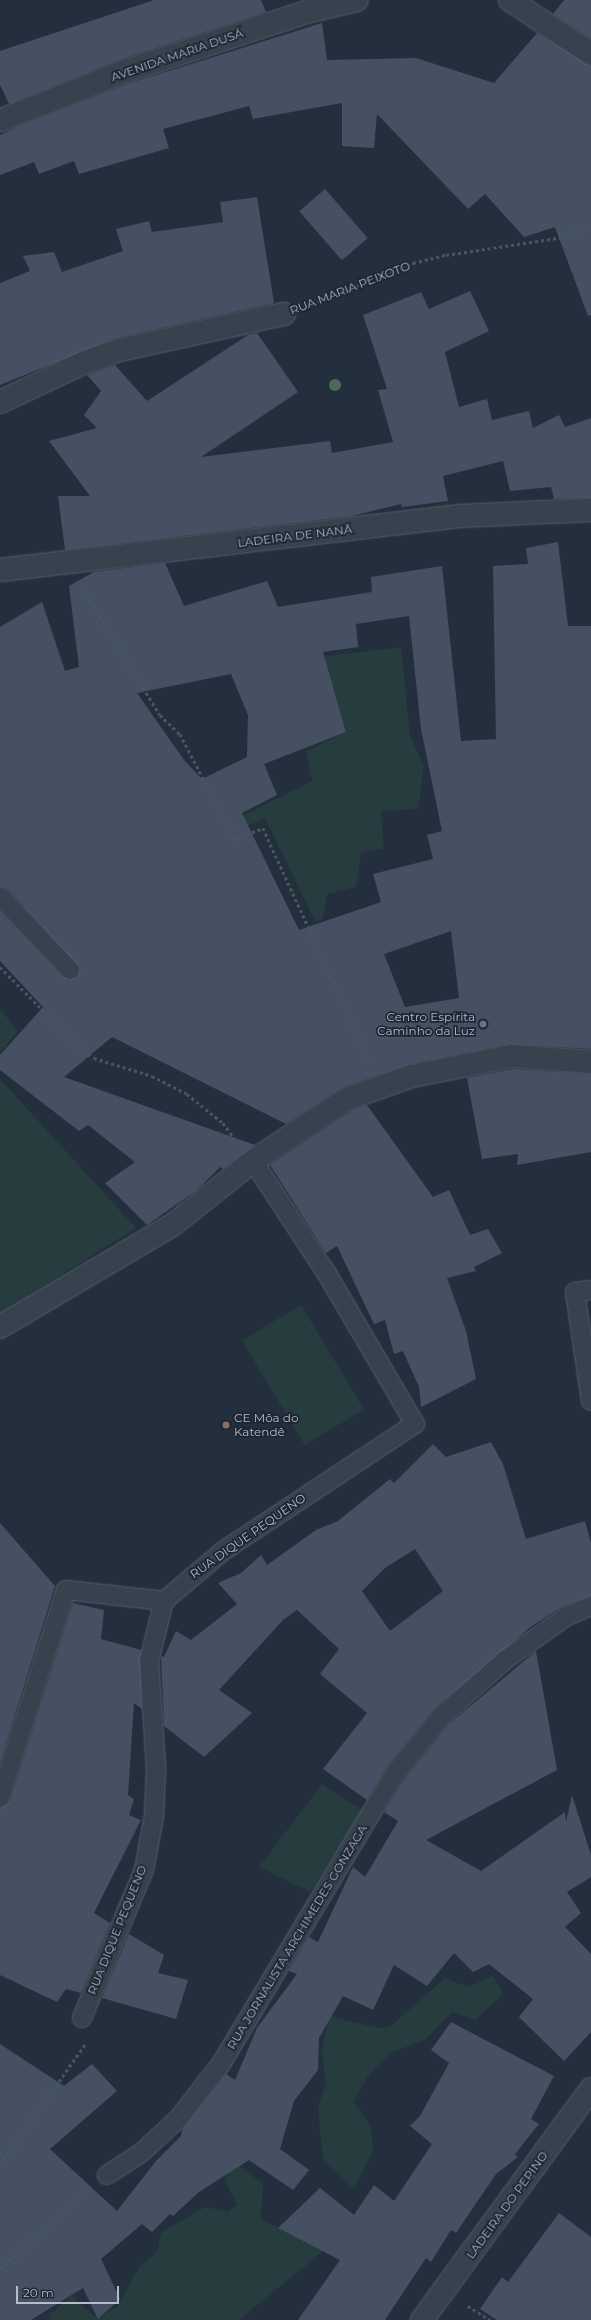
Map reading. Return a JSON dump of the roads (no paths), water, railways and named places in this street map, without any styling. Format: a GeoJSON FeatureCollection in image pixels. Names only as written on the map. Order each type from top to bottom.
{"type":"FeatureCollection","features":[{"type":"Feature","properties":{"kind":"street","name":"AVENIDA MARIA DUSÁ"},"geometry":{"type":"LineString","coordinates":[[1,120],[134,68],[310,11],[357,0]]}},
{"type":"Feature","properties":{"kind":"street"},"geometry":{"type":"LineString","coordinates":[[510,0],[591,54]]}},
{"type":"Feature","properties":{"kind":"street","name":"RUA MARIA PEIXOTO"},"geometry":{"type":"LineString","coordinates":[[0,402],[85,362],[120,350],[284,314]]}},
{"type":"Feature","properties":{"kind":"street","name":"LADEIRA DE NANÃ"},"geometry":{"type":"LineString","coordinates":[[0,570],[70,564],[459,516],[591,510]]}},
{"type":"Feature","properties":{"kind":"street"},"geometry":{"type":"LineString","coordinates":[[0,1327],[174,1224],[252,1161],[314,1117],[380,1086],[512,1056],[591,1062]]}},
{"type":"Feature","properties":{"kind":"street","name":"LADEIRA DO PEPINO"},"geometry":{"type":"LineString","coordinates":[[422,2320],[591,2089]]}},
{"type":"Feature","properties":{"kind":"lane"},"geometry":{"type":"LineString","coordinates":[[0,896],[70,970]]}},
{"type":"Feature","properties":{"kind":"lane","name":"RUA DIQUE PEQUENO"},"geometry":{"type":"LineString","coordinates":[[82,2018],[144,1870],[154,1816],[156,1768],[148,1661],[153,1632],[164,1602],[223,1551],[415,1424],[327,1274],[252,1161]]}},
{"type":"Feature","properties":{"kind":"lane"},"geometry":{"type":"LineString","coordinates":[[591,1290],[575,1292],[591,1401]]}},
{"type":"Feature","properties":{"kind":"lane"},"geometry":{"type":"LineString","coordinates":[[0,1798],[66,1590],[164,1602]]}},
{"type":"Feature","properties":{"kind":"lane","name":"RUA JORNALISTA ARCHIMEDES GONZAGA"},"geometry":{"type":"LineString","coordinates":[[107,2175],[141,2153],[178,2119],[221,2064],[394,1775],[441,1717],[505,1660],[567,1616],[591,1606]]}},
{"type":"Feature","properties":{"kind":"place","name":"Centro Espírita Caminho da Luz"},"geometry":{"type":"Point","coordinates":[483,1024]}},
{"type":"Feature","properties":{"kind":"place","name":"CE Môa do Katendê"},"geometry":{"type":"Point","coordinates":[226,1425]}}]}
